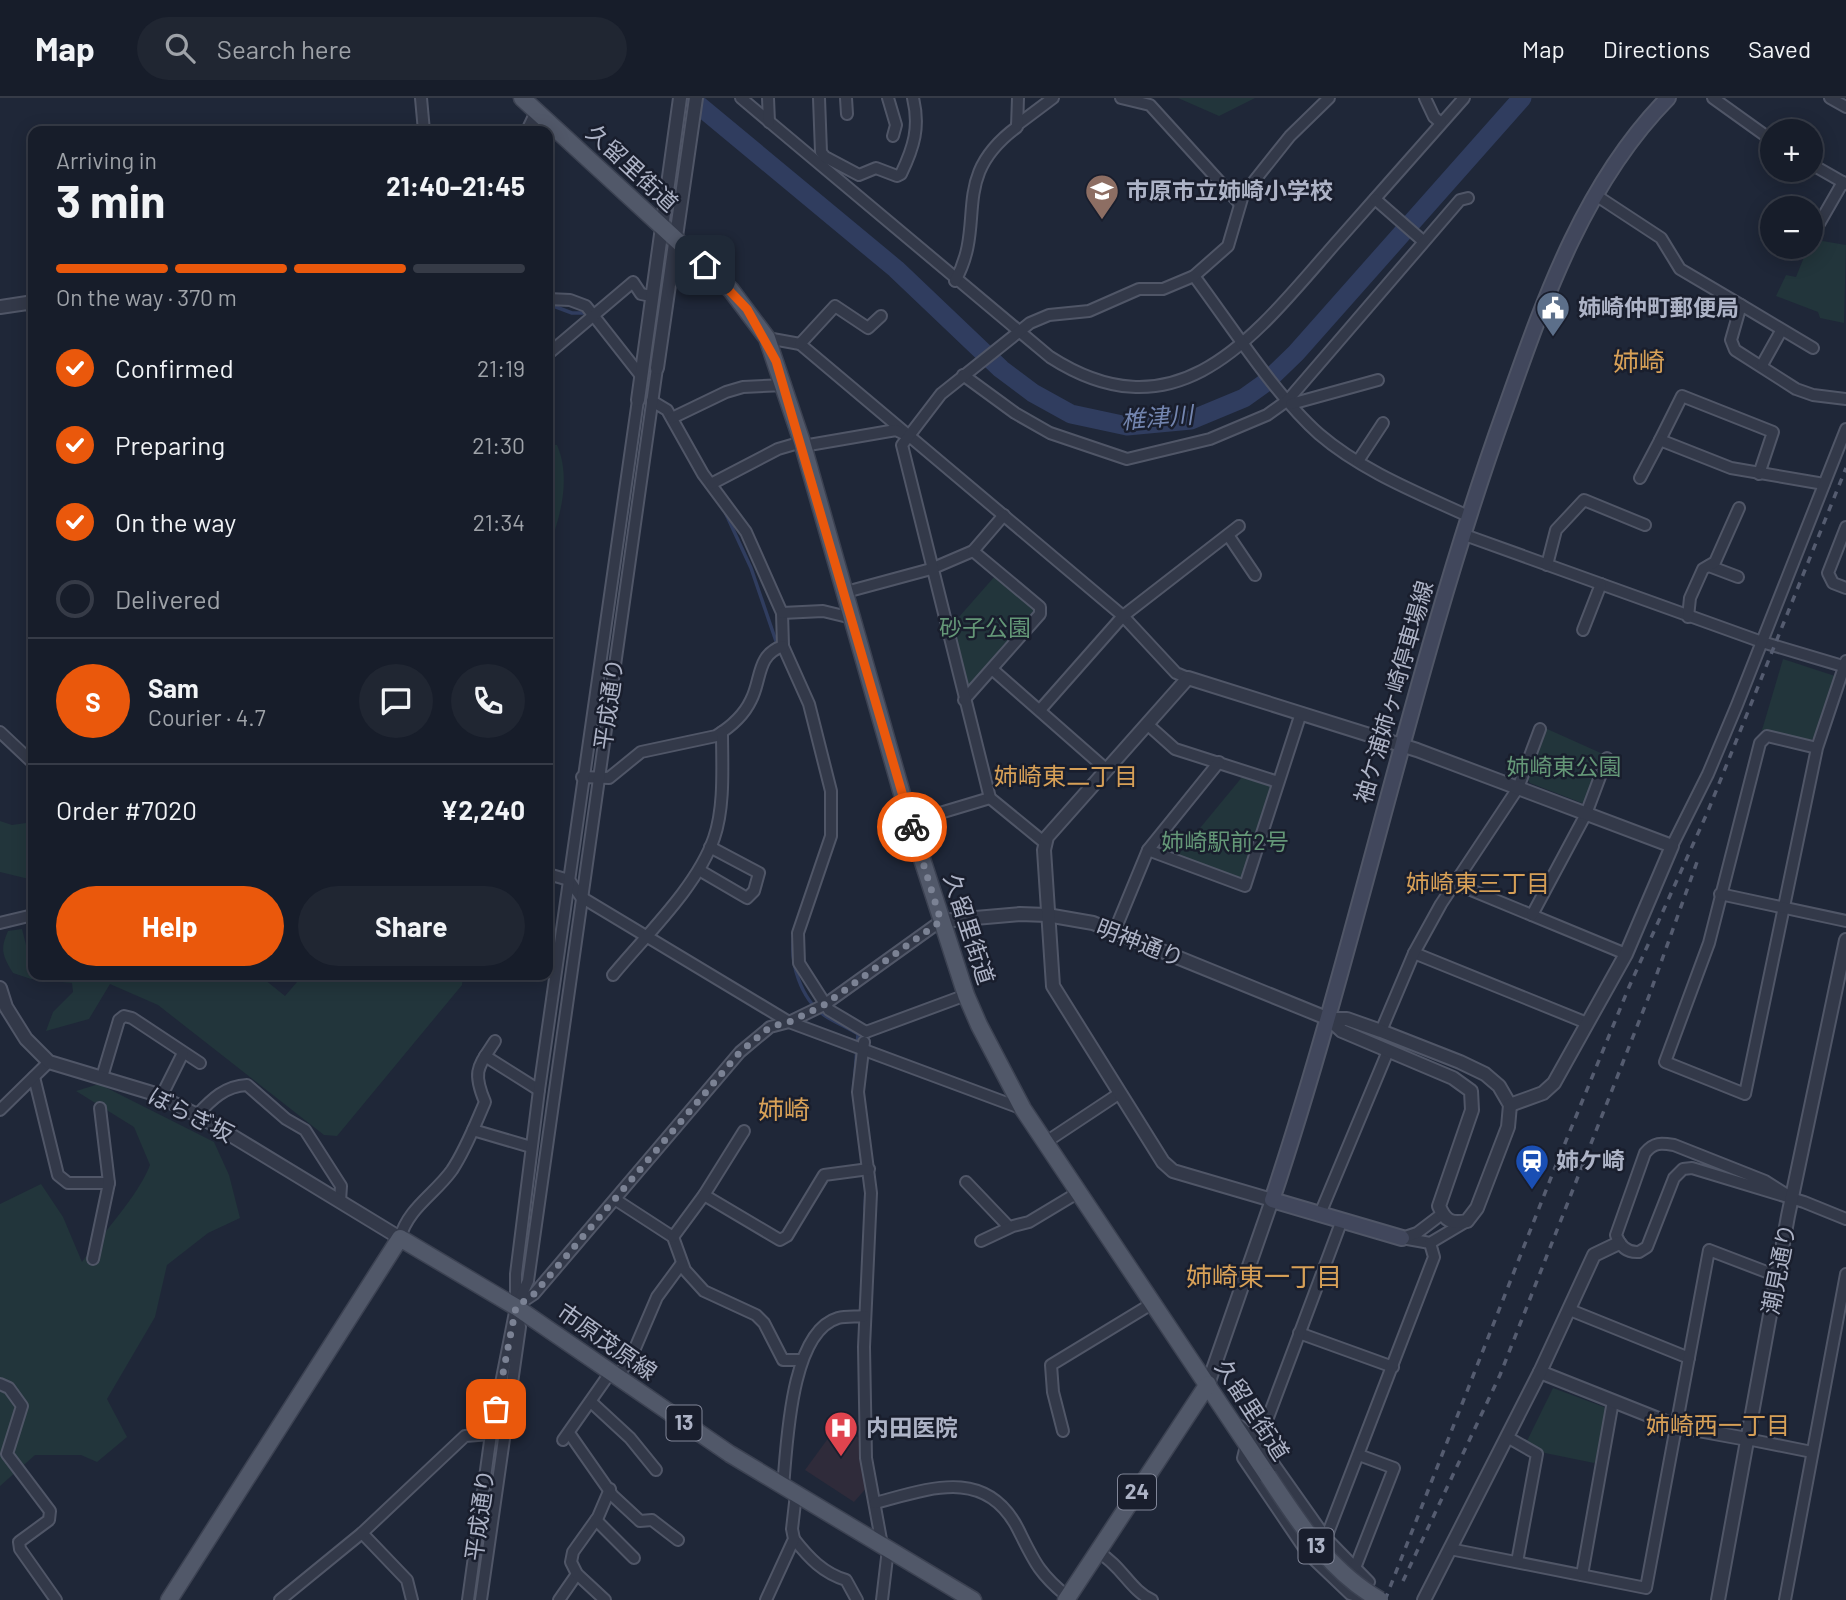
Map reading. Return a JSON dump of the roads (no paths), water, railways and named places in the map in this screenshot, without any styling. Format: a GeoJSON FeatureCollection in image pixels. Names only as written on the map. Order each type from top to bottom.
{"type":"FeatureCollection","features":[{"type":"Feature","properties":{"kind":"main road","name":"久留里街道"},"geometry":{"type":"LineString","coordinates":[[522,98],[552,126]]}},
{"type":"Feature","properties":{"kind":"main road","name":"袖ケ浦姉ヶ崎停車場線"},"geometry":{"type":"LineString","coordinates":[[1272,1200],[1329,1019],[1462,534],[1541,307],[1563,257],[1597,196],[1644,122],[1668,98]]}},
{"type":"Feature","properties":{"kind":"main road","name":"久留里街道"},"geometry":{"type":"LineString","coordinates":[[553,127],[731,290],[766,338],[785,385],[803,444],[910,822],[966,995],[1023,1109],[1231,1419],[1253,1446],[1268,1476],[1320,1550],[1348,1580],[1380,1600]]}},
{"type":"Feature","properties":{"kind":"main road"},"geometry":{"type":"LineString","coordinates":[[1272,1200],[1402,1238]]}},
{"type":"Feature","properties":{"kind":"main road","name":"市原茂原線"},"geometry":{"type":"LineString","coordinates":[[400,1238],[516,1307],[613,1375],[790,1490],[974,1600]]}},
{"type":"Feature","properties":{"kind":"main road"},"geometry":{"type":"LineString","coordinates":[[169,1600],[400,1238]]}},
{"type":"Feature","properties":{"kind":"main road","name":"24"},"geometry":{"type":"LineString","coordinates":[[1067,1598],[1208,1384]]}},
{"type":"Feature","properties":{"kind":"street"},"geometry":{"type":"LineString","coordinates":[[421,98],[424,126]]}},
{"type":"Feature","properties":{"kind":"street","name":"平成通り"},"geometry":{"type":"LineString","coordinates":[[468,1600],[491,1434],[516,1307],[516,1274],[538,1090],[680,98]]}},
{"type":"Feature","properties":{"kind":"street","name":"平成通り"},"geometry":{"type":"LineString","coordinates":[[481,1600],[520,1327],[516,1307],[528,1281],[696,98]]}},
{"type":"Feature","properties":{"kind":"street"},"geometry":{"type":"LineString","coordinates":[[741,98],[955,281],[1070,370],[1091,379],[1136,387],[1195,376],[1245,343],[1464,98]]}},
{"type":"Feature","properties":{"kind":"street"},"geometry":{"type":"LineString","coordinates":[[768,98],[769,122]]}},
{"type":"Feature","properties":{"kind":"street"},"geometry":{"type":"LineString","coordinates":[[819,98],[821,152],[828,160],[854,170],[859,175]]}},
{"type":"Feature","properties":{"kind":"street"},"geometry":{"type":"LineString","coordinates":[[846,98],[847,114]]}},
{"type":"Feature","properties":{"kind":"street"},"geometry":{"type":"LineString","coordinates":[[888,98],[896,125],[893,136]]}},
{"type":"Feature","properties":{"kind":"street"},"geometry":{"type":"LineString","coordinates":[[851,192],[859,175],[876,168],[897,176],[901,174],[913,149],[918,123],[913,98]]}},
{"type":"Feature","properties":{"kind":"street"},"geometry":{"type":"LineString","coordinates":[[1017,125],[1018,98]]}},
{"type":"Feature","properties":{"kind":"street"},"geometry":{"type":"LineString","coordinates":[[955,281],[965,258],[976,174],[992,148],[1053,98]]}},
{"type":"Feature","properties":{"kind":"street"},"geometry":{"type":"LineString","coordinates":[[1121,98],[1150,105],[1239,203]]}},
{"type":"Feature","properties":{"kind":"street"},"geometry":{"type":"LineString","coordinates":[[1045,844],[990,798],[902,446],[941,394],[1018,331],[1049,315],[1089,311],[1139,289],[1163,289],[1194,276],[1228,246],[1239,203],[1290,136],[1329,98]]}},
{"type":"Feature","properties":{"kind":"street"},"geometry":{"type":"LineString","coordinates":[[1426,98],[1434,117],[1441,123]]}},
{"type":"Feature","properties":{"kind":"street"},"geometry":{"type":"LineString","coordinates":[[1713,98],[1760,132]]}},
{"type":"Feature","properties":{"kind":"street"},"geometry":{"type":"LineString","coordinates":[[1830,98],[1846,107]]}},
{"type":"Feature","properties":{"kind":"street"},"geometry":{"type":"LineString","coordinates":[[530,126],[537,112]]}},
{"type":"Feature","properties":{"kind":"street"},"geometry":{"type":"LineString","coordinates":[[1823,171],[1844,183],[1823,218]]}},
{"type":"Feature","properties":{"kind":"street"},"geometry":{"type":"LineString","coordinates":[[1597,196],[1661,238],[1680,269],[1813,348]]}},
{"type":"Feature","properties":{"kind":"street"},"geometry":{"type":"LineString","coordinates":[[1289,402],[1423,241],[1460,200],[1468,198]]}},
{"type":"Feature","properties":{"kind":"street"},"geometry":{"type":"LineString","coordinates":[[1375,199],[1423,241]]}},
{"type":"Feature","properties":{"kind":"street"},"geometry":{"type":"LineString","coordinates":[[1194,276],[1289,402],[1321,436],[1358,461],[1468,516]]}},
{"type":"Feature","properties":{"kind":"street"},"geometry":{"type":"LineString","coordinates":[[553,350],[633,282],[641,294],[651,296]]}},
{"type":"Feature","properties":{"kind":"street"},"geometry":{"type":"LineString","coordinates":[[553,299],[570,300],[586,306],[641,376]]}},
{"type":"Feature","properties":{"kind":"street"},"geometry":{"type":"LineString","coordinates":[[0,307],[28,304]]}},
{"type":"Feature","properties":{"kind":"street"},"geometry":{"type":"LineString","coordinates":[[1741,305],[1733,326],[1732,345],[1741,354],[1796,389],[1813,395],[1846,399]]}},
{"type":"Feature","properties":{"kind":"street"},"geometry":{"type":"LineString","coordinates":[[800,344],[835,306],[868,328],[881,316]]}},
{"type":"Feature","properties":{"kind":"street"},"geometry":{"type":"LineString","coordinates":[[1762,365],[1781,331]]}},
{"type":"Feature","properties":{"kind":"street"},"geometry":{"type":"LineString","coordinates":[[766,338],[800,344],[1123,616],[1176,673],[1402,746],[1672,846]]}},
{"type":"Feature","properties":{"kind":"street"},"geometry":{"type":"LineString","coordinates":[[963,375],[1014,413],[1050,433],[1127,459],[1210,439],[1267,415],[1289,402],[1377,380]]}},
{"type":"Feature","properties":{"kind":"street"},"geometry":{"type":"LineString","coordinates":[[672,418],[726,392],[743,387],[785,385]]}},
{"type":"Feature","properties":{"kind":"street"},"geometry":{"type":"LineString","coordinates":[[1640,472],[1682,396],[1773,432],[1759,474]]}},
{"type":"Feature","properties":{"kind":"street"},"geometry":{"type":"LineString","coordinates":[[652,401],[667,410],[688,449],[746,531],[782,613],[783,646],[809,704],[831,791],[831,836],[803,915],[797,950],[799,963],[824,1005],[866,1032]]}},
{"type":"Feature","properties":{"kind":"street"},"geometry":{"type":"LineString","coordinates":[[1358,461],[1383,423]]}},
{"type":"Feature","properties":{"kind":"street"},"geometry":{"type":"LineString","coordinates":[[1402,1238],[1430,1243],[1467,1221],[1477,1208],[1508,1127],[1510,1105],[1549,1089],[1626,954],[1672,846],[1708,774],[1846,429]]}},
{"type":"Feature","properties":{"kind":"street"},"geometry":{"type":"LineString","coordinates":[[711,484],[769,453],[803,444],[896,430],[908,435]]}},
{"type":"Feature","properties":{"kind":"street"},"geometry":{"type":"LineString","coordinates":[[1660,440],[1731,468],[1824,484]]}},
{"type":"Feature","properties":{"kind":"street"},"geometry":{"type":"LineString","coordinates":[[1547,565],[1556,530],[1584,500],[1645,525]]}},
{"type":"Feature","properties":{"kind":"street"},"geometry":{"type":"LineString","coordinates":[[1688,617],[1690,598],[1703,569],[1715,562],[1739,508]]}},
{"type":"Feature","properties":{"kind":"street"},"geometry":{"type":"LineString","coordinates":[[846,592],[931,569],[973,551],[1004,515]]}},
{"type":"Feature","properties":{"kind":"street"},"geometry":{"type":"LineString","coordinates":[[1040,710],[1123,616],[1239,526]]}},
{"type":"Feature","properties":{"kind":"street"},"geometry":{"type":"LineString","coordinates":[[1846,527],[1828,573],[1833,583],[1846,588]]}},
{"type":"Feature","properties":{"kind":"street"},"geometry":{"type":"LineString","coordinates":[[1462,534],[1784,650],[1845,665],[1817,748],[1745,1094],[1665,1062],[1695,984],[1763,738],[1767,736],[1817,748]]}},
{"type":"Feature","properties":{"kind":"street"},"geometry":{"type":"LineString","coordinates":[[1228,536],[1255,575]]}},
{"type":"Feature","properties":{"kind":"street"},"geometry":{"type":"LineString","coordinates":[[964,700],[1040,614],[1040,607],[973,551]]}},
{"type":"Feature","properties":{"kind":"street"},"geometry":{"type":"LineString","coordinates":[[1709,566],[1738,577]]}},
{"type":"Feature","properties":{"kind":"street"},"geometry":{"type":"LineString","coordinates":[[1583,630],[1601,584]]}},
{"type":"Feature","properties":{"kind":"street"},"geometry":{"type":"LineString","coordinates":[[782,613],[823,611],[852,618]]}},
{"type":"Feature","properties":{"kind":"street"},"geometry":{"type":"LineString","coordinates":[[582,777],[609,778],[641,752],[707,738],[722,732],[749,704],[764,658],[783,646]]}},
{"type":"Feature","properties":{"kind":"street"},"geometry":{"type":"LineString","coordinates":[[992,669],[1107,770]]}},
{"type":"Feature","properties":{"kind":"street"},"geometry":{"type":"LineString","coordinates":[[1188,678],[1045,844],[1047,915],[1053,986],[1167,1168],[1272,1200],[1208,1384]]}},
{"type":"Feature","properties":{"kind":"street"},"geometry":{"type":"LineString","coordinates":[[1148,850],[1245,886],[1301,713]]}},
{"type":"Feature","properties":{"kind":"street"},"geometry":{"type":"LineString","coordinates":[[1147,724],[1175,748],[1278,782]]}},
{"type":"Feature","properties":{"kind":"street"},"geometry":{"type":"LineString","coordinates":[[1381,1031],[1414,953],[1454,883],[1518,788],[1540,729]]}},
{"type":"Feature","properties":{"kind":"street"},"geometry":{"type":"LineString","coordinates":[[0,732],[28,758]]}},
{"type":"Feature","properties":{"kind":"street"},"geometry":{"type":"LineString","coordinates":[[613,975],[699,870],[710,847],[715,835],[721,778],[722,732]]}},
{"type":"Feature","properties":{"kind":"street"},"geometry":{"type":"LineString","coordinates":[[1532,915],[1586,814],[1607,758]]}},
{"type":"Feature","properties":{"kind":"street"},"geometry":{"type":"LineString","coordinates":[[1115,930],[1148,850],[1219,762]]}},
{"type":"Feature","properties":{"kind":"street"},"geometry":{"type":"LineString","coordinates":[[910,822],[990,798]]}},
{"type":"Feature","properties":{"kind":"street"},"geometry":{"type":"LineString","coordinates":[[699,870],[747,898],[754,891],[759,873],[710,847]]}},
{"type":"Feature","properties":{"kind":"street"},"geometry":{"type":"LineString","coordinates":[[553,875],[569,880],[581,897],[789,1022],[1023,1109]]}},
{"type":"Feature","properties":{"kind":"street"},"geometry":{"type":"LineString","coordinates":[[1454,883],[1626,954]]}},
{"type":"Feature","properties":{"kind":"street"},"geometry":{"type":"LineString","coordinates":[[1720,894],[1846,920]]}},
{"type":"Feature","properties":{"kind":"street","name":"明神通り"},"geometry":{"type":"LineString","coordinates":[[941,921],[1047,915],[1115,930],[1329,1019],[1342,1031],[1453,1078],[1471,1091],[1474,1099],[1440,1198],[1442,1214]]}},
{"type":"Feature","properties":{"kind":"street"},"geometry":{"type":"LineString","coordinates":[[0,923],[28,916]]}},
{"type":"Feature","properties":{"kind":"street"},"geometry":{"type":"LineString","coordinates":[[516,1307],[534,1294],[740,1052],[770,1027],[789,1022],[824,1005],[941,921]]}},
{"type":"Feature","properties":{"kind":"street","name":"潮見通り"},"geometry":{"type":"LineString","coordinates":[[1718,1600],[1777,1276],[1846,940]]}},
{"type":"Feature","properties":{"kind":"street"},"geometry":{"type":"LineString","coordinates":[[1414,953],[1587,1023]]}},
{"type":"Feature","properties":{"kind":"street"},"geometry":{"type":"LineString","coordinates":[[0,988],[6,1007],[26,1039],[49,1062],[0,1111]]}},
{"type":"Feature","properties":{"kind":"street"},"geometry":{"type":"LineString","coordinates":[[866,1032],[966,995]]}},
{"type":"Feature","properties":{"kind":"street"},"geometry":{"type":"LineString","coordinates":[[102,1077],[119,1020],[124,1016],[132,1018],[200,1063]]}},
{"type":"Feature","properties":{"kind":"street","name":"明神通り"},"geometry":{"type":"LineString","coordinates":[[1329,1019],[1348,1019],[1485,1074],[1499,1086],[1510,1105]]}},
{"type":"Feature","properties":{"kind":"street"},"geometry":{"type":"LineString","coordinates":[[866,1032],[858,1092],[869,1169],[870,1240],[865,1316],[866,1458],[885,1547],[882,1600]]}},
{"type":"Feature","properties":{"kind":"street"},"geometry":{"type":"LineString","coordinates":[[400,1238],[404,1223],[450,1173],[473,1130],[485,1102],[476,1076],[495,1041]]}},
{"type":"Feature","properties":{"kind":"street"},"geometry":{"type":"LineString","coordinates":[[1320,1214],[1388,1051]]}},
{"type":"Feature","properties":{"kind":"street"},"geometry":{"type":"LineString","coordinates":[[161,1097],[183,1053]]}},
{"type":"Feature","properties":{"kind":"street"},"geometry":{"type":"LineString","coordinates":[[485,1056],[538,1090]]}},
{"type":"Feature","properties":{"kind":"street","name":"ぼらぎ坂"},"geometry":{"type":"LineString","coordinates":[[49,1062],[161,1097],[197,1115],[400,1238]]}},
{"type":"Feature","properties":{"kind":"street"},"geometry":{"type":"LineString","coordinates":[[34,1077],[58,1175],[68,1183],[109,1183]]}},
{"type":"Feature","properties":{"kind":"street"},"geometry":{"type":"LineString","coordinates":[[197,1115],[213,1098],[233,1086],[247,1085],[286,1119],[305,1130],[341,1186],[340,1201]]}},
{"type":"Feature","properties":{"kind":"street"},"geometry":{"type":"LineString","coordinates":[[1046,1142],[1120,1093]]}},
{"type":"Feature","properties":{"kind":"street"},"geometry":{"type":"LineString","coordinates":[[93,1259],[109,1183],[100,1108]]}},
{"type":"Feature","properties":{"kind":"street"},"geometry":{"type":"LineString","coordinates":[[473,1130],[531,1147]]}},
{"type":"Feature","properties":{"kind":"street"},"geometry":{"type":"LineString","coordinates":[[673,1237],[704,1195],[744,1132]]}},
{"type":"Feature","properties":{"kind":"street"},"geometry":{"type":"LineString","coordinates":[[1792,1199],[1765,1181],[1674,1145],[1651,1145],[1645,1153],[1616,1235],[1619,1243],[1633,1252],[1647,1247],[1674,1178],[1683,1169],[1692,1168],[1846,1219]]}},
{"type":"Feature","properties":{"kind":"street"},"geometry":{"type":"LineString","coordinates":[[704,1195],[780,1240],[786,1236],[824,1175],[869,1169]]}},
{"type":"Feature","properties":{"kind":"street"},"geometry":{"type":"LineString","coordinates":[[967,1182],[1009,1227]]}},
{"type":"Feature","properties":{"kind":"street"},"geometry":{"type":"LineString","coordinates":[[981,1241],[1009,1227],[1030,1222],[1079,1192]]}},
{"type":"Feature","properties":{"kind":"street"},"geometry":{"type":"LineString","coordinates":[[615,1200],[673,1237],[682,1263],[704,1291],[756,1315],[764,1323],[783,1360],[800,1360]]}},
{"type":"Feature","properties":{"kind":"street"},"geometry":{"type":"LineString","coordinates":[[1402,1238],[1417,1233],[1442,1214],[1451,1222],[1467,1221]]}},
{"type":"Feature","properties":{"kind":"street"},"geometry":{"type":"LineString","coordinates":[[1253,1446],[1326,1538],[1368,1582],[1360,1597],[1350,1594],[1324,1572],[1284,1521],[1243,1458],[1253,1446],[1342,1220]]}},
{"type":"Feature","properties":{"kind":"street"},"geometry":{"type":"LineString","coordinates":[[1326,1538],[1434,1257],[1430,1243]]}},
{"type":"Feature","properties":{"kind":"street"},"geometry":{"type":"LineString","coordinates":[[1424,1600],[1540,1372],[1594,1255],[1619,1243]]}},
{"type":"Feature","properties":{"kind":"street"},"geometry":{"type":"LineString","coordinates":[[1450,1549],[1646,1588],[1709,1250],[1777,1276]]}},
{"type":"Feature","properties":{"kind":"street"},"geometry":{"type":"LineString","coordinates":[[678,1540],[652,1520],[640,1521],[613,1496],[566,1437],[591,1402],[633,1353],[657,1297],[682,1263]]}},
{"type":"Feature","properties":{"kind":"street"},"geometry":{"type":"LineString","coordinates":[[1785,1600],[1812,1452],[1842,1320],[1846,1274]]}},
{"type":"Feature","properties":{"kind":"street"},"geometry":{"type":"LineString","coordinates":[[1063,1431],[1053,1392],[1051,1365],[1153,1303]]}},
{"type":"Feature","properties":{"kind":"street"},"geometry":{"type":"LineString","coordinates":[[1570,1310],[1689,1358]]}},
{"type":"Feature","properties":{"kind":"street"},"geometry":{"type":"LineString","coordinates":[[857,1600],[846,1580],[834,1577],[814,1562],[794,1539],[790,1490],[800,1360],[825,1326],[837,1318],[865,1316]]}},
{"type":"Feature","properties":{"kind":"street"},"geometry":{"type":"LineString","coordinates":[[1299,1333],[1392,1367]]}},
{"type":"Feature","properties":{"kind":"street"},"geometry":{"type":"LineString","coordinates":[[1540,1372],[1676,1426],[1812,1452]]}},
{"type":"Feature","properties":{"kind":"street"},"geometry":{"type":"LineString","coordinates":[[0,1384],[14,1394],[22,1406],[7,1454],[50,1511],[49,1520],[19,1542],[20,1549],[51,1599]]}},
{"type":"Feature","properties":{"kind":"street"},"geometry":{"type":"LineString","coordinates":[[1582,1575],[1613,1401]]}},
{"type":"Feature","properties":{"kind":"street"},"geometry":{"type":"LineString","coordinates":[[591,1402],[630,1438],[656,1470]]}},
{"type":"Feature","properties":{"kind":"street"},"geometry":{"type":"LineString","coordinates":[[280,1600],[362,1533],[465,1436],[491,1434]]}},
{"type":"Feature","properties":{"kind":"street"},"geometry":{"type":"LineString","coordinates":[[1507,1437],[1537,1454],[1517,1562]]}},
{"type":"Feature","properties":{"kind":"street"},"geometry":{"type":"LineString","coordinates":[[1355,1568],[1394,1468],[1359,1455]]}},
{"type":"Feature","properties":{"kind":"street"},"geometry":{"type":"LineString","coordinates":[[875,1503],[945,1485],[985,1493],[1002,1507],[1016,1527],[1031,1561],[1044,1578],[1067,1598]]}},
{"type":"Feature","properties":{"kind":"street"},"geometry":{"type":"LineString","coordinates":[[605,1600],[577,1574],[571,1562],[573,1552],[596,1520],[610,1489]]}},
{"type":"Feature","properties":{"kind":"street"},"geometry":{"type":"LineString","coordinates":[[596,1520],[634,1558]]}},
{"type":"Feature","properties":{"kind":"street"},"geometry":{"type":"LineString","coordinates":[[362,1533],[407,1580],[412,1600]]}},
{"type":"Feature","properties":{"kind":"street"},"geometry":{"type":"LineString","coordinates":[[766,1600],[794,1539]]}},
{"type":"Feature","properties":{"kind":"street"},"geometry":{"type":"LineString","coordinates":[[1098,1552],[1115,1562],[1139,1593],[1152,1600]]}},
{"type":"Feature","properties":{"kind":"street"},"geometry":{"type":"LineString","coordinates":[[559,1600],[577,1574]]}},
{"type":"Feature","properties":{"kind":"waterway","name":"椎津川"},"geometry":{"type":"LineString","coordinates":[[690,98],[896,269],[1001,369],[1033,393],[1071,414],[1127,426],[1191,420],[1244,398],[1265,383],[1296,353],[1522,98]]}},
{"type":"Feature","properties":{"kind":"waterway"},"geometry":{"type":"LineString","coordinates":[[553,306],[572,313],[588,313]]}},
{"type":"Feature","properties":{"kind":"waterway"},"geometry":{"type":"LineString","coordinates":[[726,514],[751,568],[778,647]]}},
{"type":"Feature","properties":{"kind":"waterway"},"geometry":{"type":"LineString","coordinates":[[794,936],[795,968],[809,1000],[824,1015],[858,1034],[854,1087]]}},
{"type":"Feature","properties":{"kind":"waterway"},"geometry":{"type":"LineString","coordinates":[[865,1209],[866,1189]]}},
{"type":"Feature","properties":{"kind":"waterway"},"geometry":{"type":"LineString","coordinates":[[861,1433],[861,1453]]}},
{"type":"Feature","properties":{"kind":"railway"},"geometry":{"type":"LineString","coordinates":[[1385,1600],[1552,1175],[1629,987],[1708,811],[1846,468]]}},
{"type":"Feature","properties":{"kind":"railway"},"geometry":{"type":"LineString","coordinates":[[1403,1581],[1500,1375],[1649,996],[1697,862]]}},
{"type":"Feature","properties":{"kind":"place","name":"市原市立姉崎小学校"},"geometry":{"type":"Point","coordinates":[1102,221]}},
{"type":"Feature","properties":{"kind":"place","name":"姉崎仲町郵便局"},"geometry":{"type":"Point","coordinates":[1553,338]}},
{"type":"Feature","properties":{"kind":"place","name":"姉ケ崎"},"geometry":{"type":"Point","coordinates":[1532,1191]}},
{"type":"Feature","properties":{"kind":"place","name":"内田医院"},"geometry":{"type":"Point","coordinates":[841,1458]}},
{"type":"Feature","properties":{"kind":"district","name":"姉崎"},"geometry":{"type":"Point","coordinates":[1639,362]}},
{"type":"Feature","properties":{"kind":"district","name":"姉崎東二丁目"},"geometry":{"type":"Point","coordinates":[1066,777]}},
{"type":"Feature","properties":{"kind":"district","name":"姉崎東三丁目"},"geometry":{"type":"Point","coordinates":[1478,884]}},
{"type":"Feature","properties":{"kind":"district","name":"姉崎"},"geometry":{"type":"Point","coordinates":[784,1110]}},
{"type":"Feature","properties":{"kind":"district","name":"姉崎東一丁目"},"geometry":{"type":"Point","coordinates":[1264,1277]}},
{"type":"Feature","properties":{"kind":"district","name":"姉崎西一丁目"},"geometry":{"type":"Point","coordinates":[1718,1426]}},
{"type":"Feature","properties":{"kind":"park label","name":"砂子公園"},"geometry":{"type":"Point","coordinates":[985,628]}},
{"type":"Feature","properties":{"kind":"park label","name":"姉崎東公園"},"geometry":{"type":"Point","coordinates":[1564,767]}},
{"type":"Feature","properties":{"kind":"park label","name":"姉崎駅前2号"},"geometry":{"type":"Point","coordinates":[1225,842]}}]}
